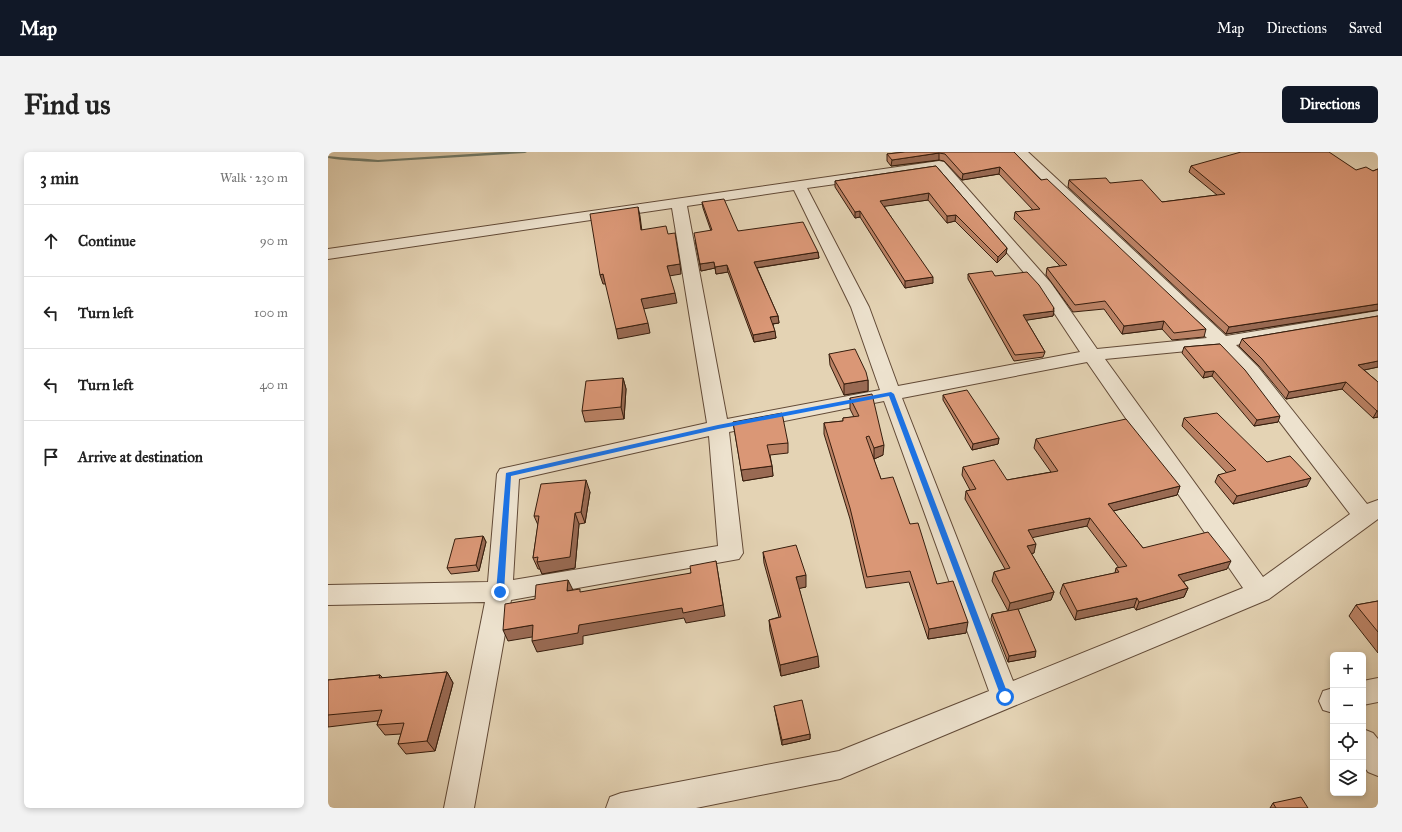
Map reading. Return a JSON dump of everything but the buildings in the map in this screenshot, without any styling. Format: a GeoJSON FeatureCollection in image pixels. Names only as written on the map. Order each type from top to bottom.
{"type":"FeatureCollection","features":[{"type":"Feature","properties":{"kind":"street"},"geometry":{"type":"LineString","coordinates":[[621,808],[840,765],[1260,592],[1371,512],[1251,371],[1020,152]]}},
{"type":"Feature","properties":{"kind":"street"},"geometry":{"type":"LineString","coordinates":[[328,254],[939,165],[1044,287],[1260,592]]}},
{"type":"Feature","properties":{"kind":"street"},"geometry":{"type":"LineString","coordinates":[[799,186],[860,307],[891,394],[1005,697]]}},
{"type":"Feature","properties":{"kind":"street"},"geometry":{"type":"LineString","coordinates":[[328,595],[500,592],[731,553],[718,427],[679,204]]}},
{"type":"Feature","properties":{"kind":"street"},"geometry":{"type":"LineString","coordinates":[[459,808],[500,592],[508,474],[718,427],[1092,355],[1222,342],[1378,316]]}},
{"type":"Feature","properties":{"kind":"street"},"geometry":{"type":"LineString","coordinates":[[1366,692],[1378,690]]}},
{"type":"Feature","properties":{"kind":"street"},"geometry":{"type":"LineString","coordinates":[[1366,746],[1378,762]]}},
{"type":"Feature","properties":{"kind":"waterway"},"geometry":{"type":"LineString","coordinates":[[328,157],[347,160],[360,159],[378,161],[525,152]]}},
{"type":"Feature","properties":{"kind":"route"},"geometry":{"type":"LineString","coordinates":[[500,592],[508,474],[718,427],[891,394],[1005,697]]}}]}
